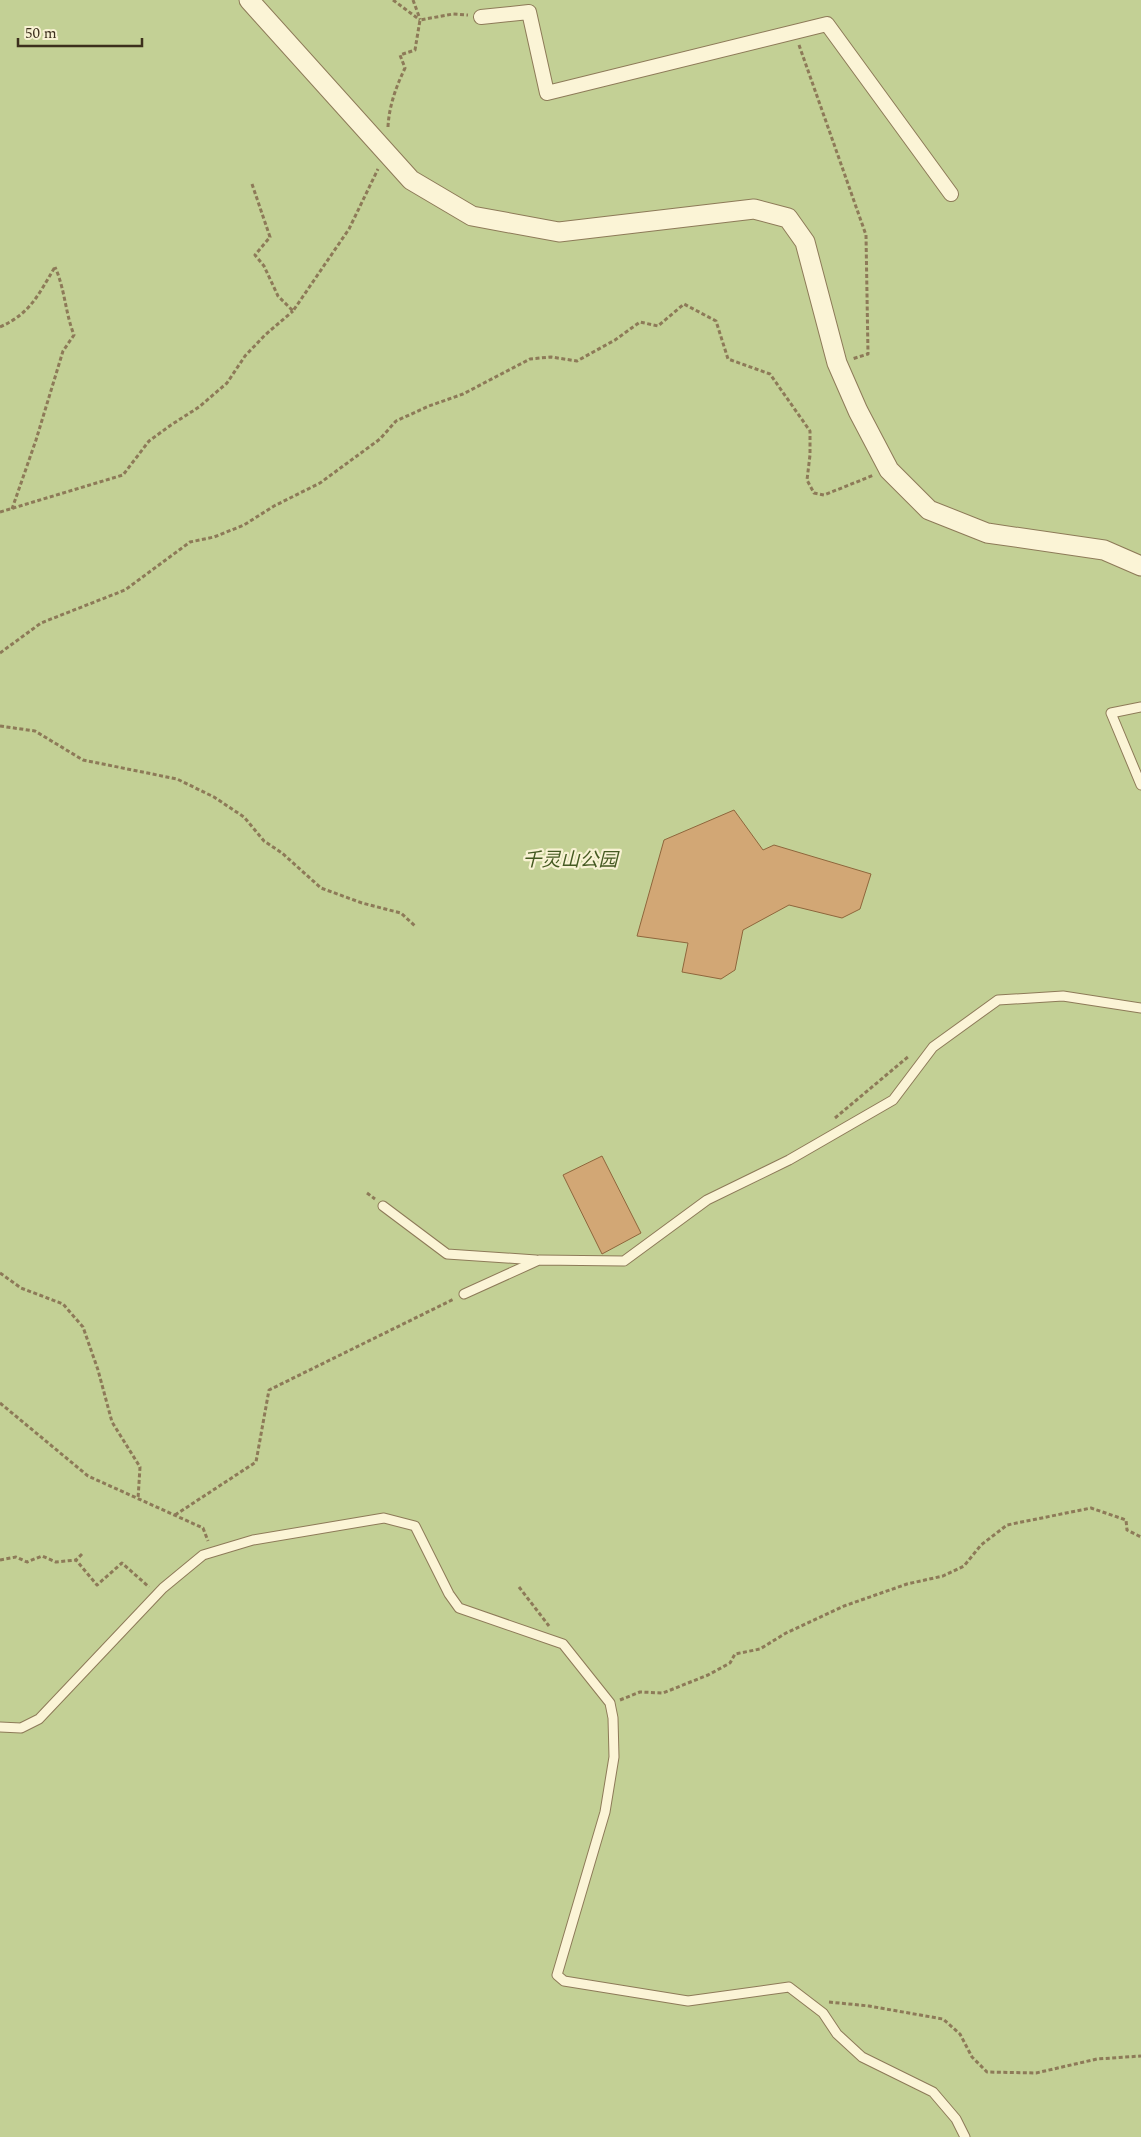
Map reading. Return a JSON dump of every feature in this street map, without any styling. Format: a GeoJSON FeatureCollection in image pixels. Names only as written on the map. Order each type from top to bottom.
{"type":"FeatureCollection","features":[{"type":"Feature","properties":{"kind":"street"},"geometry":{"type":"LineString","coordinates":[[249,0],[411,180],[472,216],[559,232],[754,210],[788,218],[805,242],[837,363],[858,411],[889,470],[929,510],[987,533],[1104,550],[1141,566]]}},
{"type":"Feature","properties":{"kind":"street"},"geometry":{"type":"LineString","coordinates":[[481,16],[528,12],[547,93],[827,24],[951,194]]}},
{"type":"Feature","properties":{"kind":"lane"},"geometry":{"type":"LineString","coordinates":[[1141,707],[1111,713],[1141,785]]}},
{"type":"Feature","properties":{"kind":"lane"},"geometry":{"type":"LineString","coordinates":[[383,1206],[447,1254],[538,1260],[624,1261],[707,1200],[789,1160],[893,1100],[933,1047],[998,1000],[1063,996],[1141,1008]]}},
{"type":"Feature","properties":{"kind":"lane"},"geometry":{"type":"LineString","coordinates":[[464,1294],[538,1260]]}},
{"type":"Feature","properties":{"kind":"lane"},"geometry":{"type":"LineString","coordinates":[[0,1727],[20,1728],[39,1720],[156,1595],[203,1555],[253,1540],[384,1518],[415,1526],[458,1608],[563,1644],[610,1703],[613,1718],[614,1757],[605,1812],[557,1975],[564,1981],[688,2002],[789,1987],[823,2013],[837,2034],[862,2057],[933,2092],[956,2119],[965,2137]]}},
{"type":"Feature","properties":{"kind":"path"},"geometry":{"type":"LineString","coordinates":[[393,0],[420,20],[453,14],[481,16]]}},
{"type":"Feature","properties":{"kind":"path"},"geometry":{"type":"LineString","coordinates":[[0,512],[122,475],[149,441],[171,424],[199,407],[227,384],[252,349],[293,311],[349,229],[369,192],[386,152],[389,112],[396,86],[405,68],[400,55],[414,50],[420,20],[413,0]]}},
{"type":"Feature","properties":{"kind":"path"},"geometry":{"type":"LineString","coordinates":[[794,32],[866,235],[868,354],[837,363]]}},
{"type":"Feature","properties":{"kind":"path"},"geometry":{"type":"LineString","coordinates":[[252,184],[270,237],[255,255],[264,266],[278,296],[293,311]]}},
{"type":"Feature","properties":{"kind":"path"},"geometry":{"type":"LineString","coordinates":[[0,327],[13,321],[32,305],[55,267],[62,284],[69,323],[74,335],[62,351],[36,440],[12,508]]}},
{"type":"Feature","properties":{"kind":"path"},"geometry":{"type":"LineString","coordinates":[[0,653],[42,624],[125,590],[190,542],[214,538],[244,525],[274,506],[320,483],[380,439],[396,421],[429,406],[464,394],[530,359],[551,357],[576,361],[615,340],[640,322],[658,326],[684,304],[716,321],[728,359],[770,374],[810,431],[807,480],[814,493],[824,495],[889,470]]}},
{"type":"Feature","properties":{"kind":"path"},"geometry":{"type":"LineString","coordinates":[[0,726],[35,732],[83,760],[177,779],[214,798],[244,817],[264,841],[321,888],[362,903],[402,913],[415,926]]}},
{"type":"Feature","properties":{"kind":"path"},"geometry":{"type":"LineString","coordinates":[[828,1123],[922,1046],[933,1047]]}},
{"type":"Feature","properties":{"kind":"path"},"geometry":{"type":"LineString","coordinates":[[0,1273],[21,1288],[63,1304],[83,1327],[98,1370],[112,1422],[140,1466],[138,1499]]}},
{"type":"Feature","properties":{"kind":"path"},"geometry":{"type":"LineString","coordinates":[[175,1515],[256,1462],[269,1390],[464,1294]]}},
{"type":"Feature","properties":{"kind":"path"},"geometry":{"type":"LineString","coordinates":[[0,1403],[88,1476],[203,1528],[213,1552]]}},
{"type":"Feature","properties":{"kind":"path"},"geometry":{"type":"LineString","coordinates":[[610,1703],[640,1692],[663,1693],[708,1675],[730,1663],[735,1654],[760,1649],[786,1633],[844,1606],[907,1584],[944,1576],[964,1566],[981,1545],[1007,1525],[1092,1508],[1126,1520],[1127,1530],[1141,1537]]}},
{"type":"Feature","properties":{"kind":"path"},"geometry":{"type":"LineString","coordinates":[[0,1560],[16,1557],[27,1562],[42,1556],[56,1562],[76,1560],[82,1554]]}},
{"type":"Feature","properties":{"kind":"path"},"geometry":{"type":"LineString","coordinates":[[76,1560],[97,1584],[122,1563],[156,1595]]}},
{"type":"Feature","properties":{"kind":"path"},"geometry":{"type":"LineString","coordinates":[[519,1587],[563,1644]]}},
{"type":"Feature","properties":{"kind":"path"},"geometry":{"type":"LineString","coordinates":[[806,2000],[869,2006],[944,2019],[960,2034],[972,2057],[987,2072],[1036,2074],[1097,2059],[1141,2056]]}},
{"type":"Feature","properties":{"kind":"green space","name":"千灵山公园"},"geometry":{"type":"Polygon","coordinates":[[[0,0],[1141,0],[1141,2137],[0,2137],[0,0]]]}},
{"type":"Feature","properties":{"kind":"building"},"geometry":{"type":"Polygon","coordinates":[[[734,810],[763,850],[774,845],[871,874],[860,909],[842,918],[789,905],[743,930],[735,970],[721,979],[682,972],[688,943],[637,936],[664,840],[734,810]]]}},
{"type":"Feature","properties":{"kind":"building"},"geometry":{"type":"Polygon","coordinates":[[[602,1156],[641,1233],[602,1254],[563,1175],[602,1156]]]}}]}
